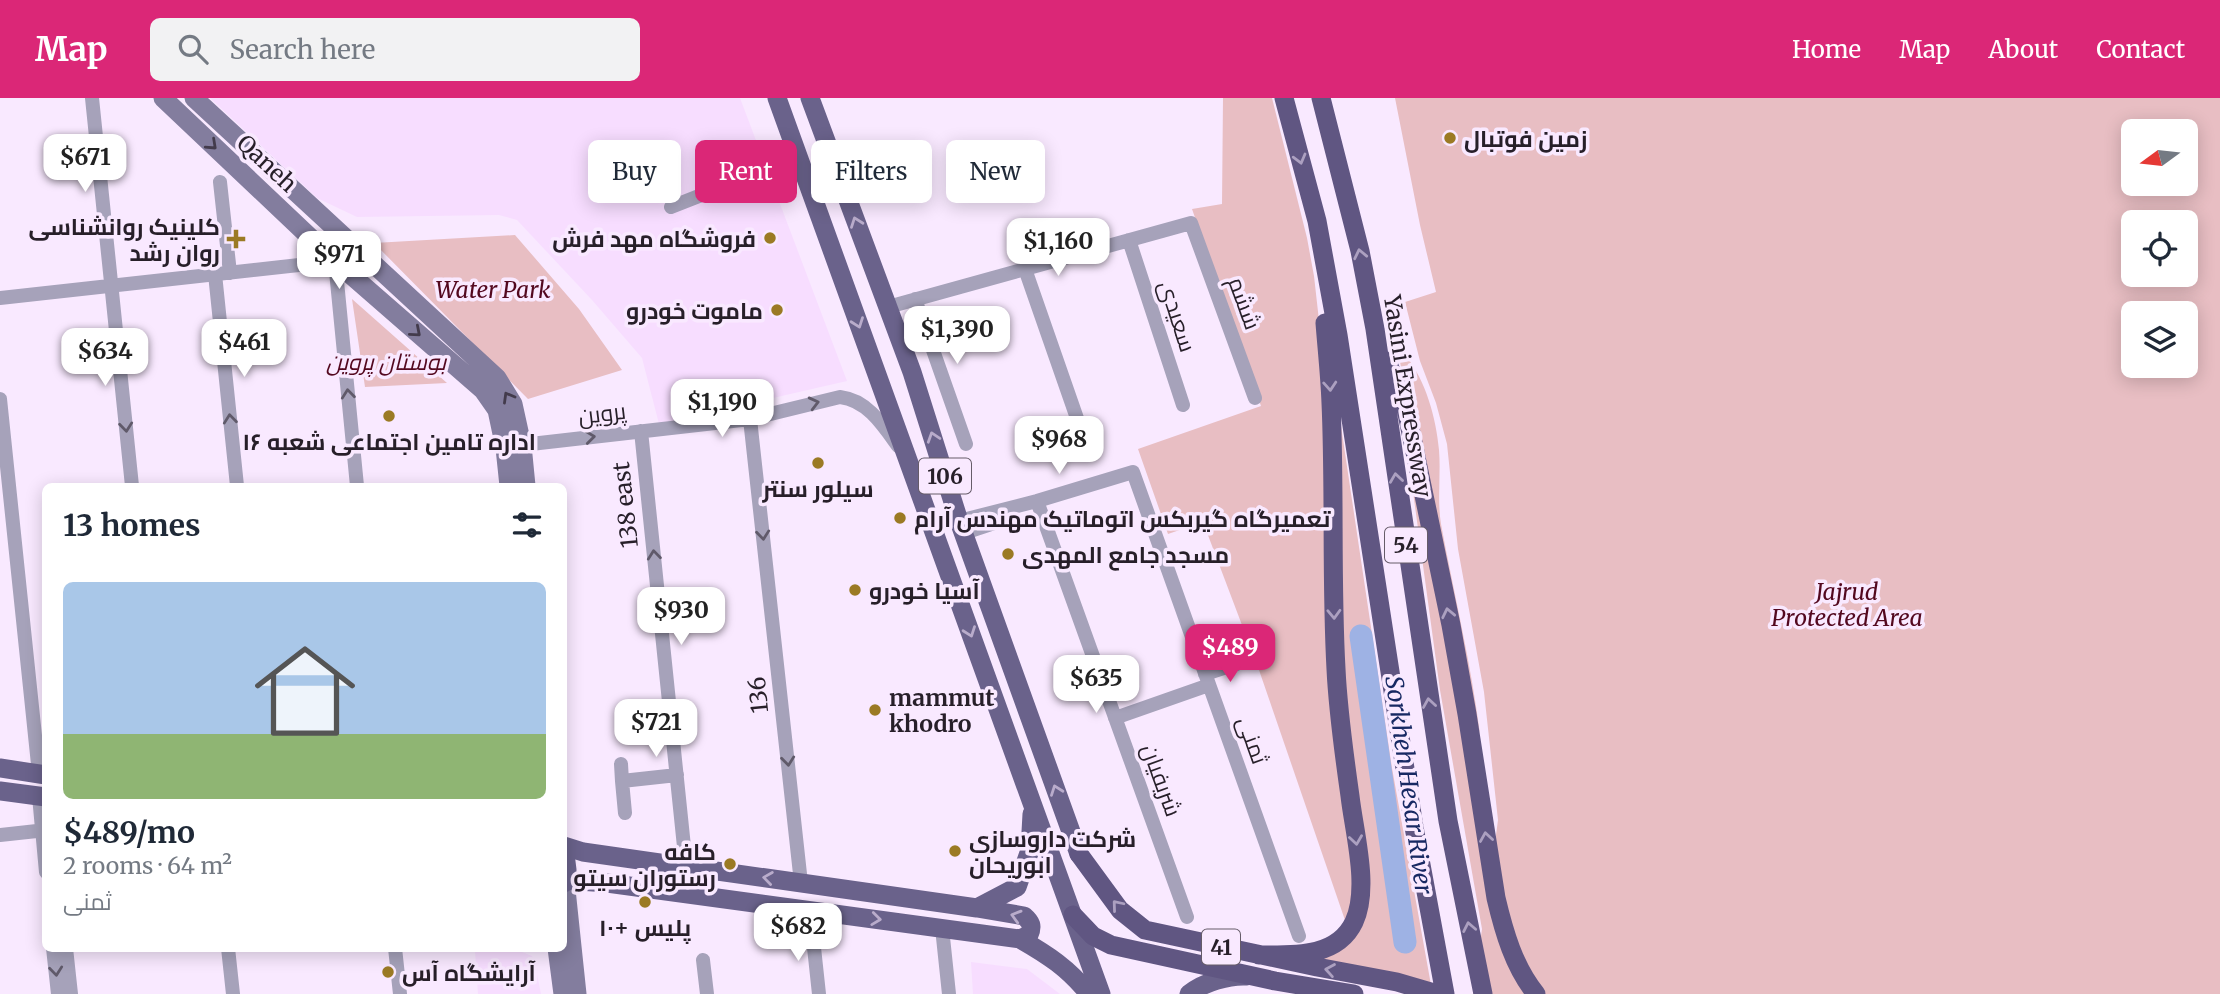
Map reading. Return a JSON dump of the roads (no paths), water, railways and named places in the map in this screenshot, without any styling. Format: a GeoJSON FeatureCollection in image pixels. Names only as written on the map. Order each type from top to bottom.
{"type":"FeatureCollection","features":[{"type":"Feature","properties":{"kind":"highway","name":"54"},"geometry":{"type":"LineString","coordinates":[[1284,98],[1317,221],[1338,335],[1415,827],[1445,994]]}},
{"type":"Feature","properties":{"kind":"highway","name":"Yasini Expressway"},"geometry":{"type":"LineString","coordinates":[[1321,98],[1360,251],[1375,329],[1446,809],[1483,994]]}},
{"type":"Feature","properties":{"kind":"highway"},"geometry":{"type":"LineString","coordinates":[[1259,955],[1308,954],[1331,946],[1354,922],[1361,895],[1336,672],[1331,403],[1317,221]]}},
{"type":"Feature","properties":{"kind":"highway"},"geometry":{"type":"LineString","coordinates":[[1375,329],[1406,409],[1451,625],[1502,927],[1513,955],[1536,994]]}},
{"type":"Feature","properties":{"kind":"highway","name":"41"},"geometry":{"type":"LineString","coordinates":[[1079,854],[1120,910],[1145,930],[1398,982],[1438,994]]}},
{"type":"Feature","properties":{"kind":"highway","name":"41"},"geometry":{"type":"LineString","coordinates":[[1073,915],[1085,930],[1111,945],[1318,990],[1354,994]]}},
{"type":"Feature","properties":{"kind":"main road","name":"Qaneh"},"geometry":{"type":"LineString","coordinates":[[163,98],[335,261],[483,390],[497,410],[509,483]]}},
{"type":"Feature","properties":{"kind":"main road","name":"Qaneh"},"geometry":{"type":"LineString","coordinates":[[194,98],[497,378],[513,404],[522,445],[526,483]]}},
{"type":"Feature","properties":{"kind":"main road","name":"106"},"geometry":{"type":"LineString","coordinates":[[777,98],[1101,994]]}},
{"type":"Feature","properties":{"kind":"main road","name":"106"},"geometry":{"type":"LineString","coordinates":[[810,98],[912,372],[961,527],[1079,854]]}},
{"type":"Feature","properties":{"kind":"main road"},"geometry":{"type":"LineString","coordinates":[[880,383],[885,388],[894,388],[900,386],[904,378],[887,324],[885,299]]}},
{"type":"Feature","properties":{"kind":"main road"},"geometry":{"type":"LineString","coordinates":[[0,768],[42,774]]}},
{"type":"Feature","properties":{"kind":"main road"},"geometry":{"type":"LineString","coordinates":[[0,790],[42,797]]}},
{"type":"Feature","properties":{"kind":"main road"},"geometry":{"type":"LineString","coordinates":[[977,908],[1017,887],[1030,850],[1033,808]]}},
{"type":"Feature","properties":{"kind":"main road"},"geometry":{"type":"LineString","coordinates":[[567,847],[583,852],[1024,916],[1030,921],[1032,928],[1029,935],[1020,939]]}},
{"type":"Feature","properties":{"kind":"main road"},"geometry":{"type":"LineString","coordinates":[[567,881],[607,883],[1020,939],[1050,956],[1073,974],[1089,994]]}},
{"type":"Feature","properties":{"kind":"main road"},"geometry":{"type":"LineString","coordinates":[[567,923],[577,994]]}},
{"type":"Feature","properties":{"kind":"main road"},"geometry":{"type":"LineString","coordinates":[[558,952],[563,994]]}},
{"type":"Feature","properties":{"kind":"main road"},"geometry":{"type":"LineString","coordinates":[[1189,994],[1205,985],[1243,976],[1275,981]]}},
{"type":"Feature","properties":{"kind":"street"},"geometry":{"type":"LineString","coordinates":[[92,98],[132,483]]}},
{"type":"Feature","properties":{"kind":"street"},"geometry":{"type":"LineString","coordinates":[[671,207],[798,158]]}},
{"type":"Feature","properties":{"kind":"street"},"geometry":{"type":"LineString","coordinates":[[220,182],[223,274],[237,483]]}},
{"type":"Feature","properties":{"kind":"street","name":"ششم"},"geometry":{"type":"LineString","coordinates":[[1129,240],[1191,223],[1255,398]]}},
{"type":"Feature","properties":{"kind":"street"},"geometry":{"type":"LineString","coordinates":[[885,299],[915,299],[1129,240]]}},
{"type":"Feature","properties":{"kind":"street","name":"سعیدی"},"geometry":{"type":"LineString","coordinates":[[1129,240],[1183,405]]}},
{"type":"Feature","properties":{"kind":"street"},"geometry":{"type":"LineString","coordinates":[[349,243],[335,261],[357,483]]}},
{"type":"Feature","properties":{"kind":"street"},"geometry":{"type":"LineString","coordinates":[[0,298],[335,261]]}},
{"type":"Feature","properties":{"kind":"street"},"geometry":{"type":"LineString","coordinates":[[1025,269],[1087,447]]}},
{"type":"Feature","properties":{"kind":"street"},"geometry":{"type":"LineString","coordinates":[[915,299],[966,444]]}},
{"type":"Feature","properties":{"kind":"street","name":"پروین"},"geometry":{"type":"LineString","coordinates":[[522,445],[750,419],[840,397],[852,398],[862,404],[907,459]]}},
{"type":"Feature","properties":{"kind":"street"},"geometry":{"type":"LineString","coordinates":[[0,399],[42,774]]}},
{"type":"Feature","properties":{"kind":"street","name":"136"},"geometry":{"type":"LineString","coordinates":[[750,419],[801,883]]}},
{"type":"Feature","properties":{"kind":"street","name":"138 east"},"geometry":{"type":"LineString","coordinates":[[641,431],[686,866]]}},
{"type":"Feature","properties":{"kind":"street","name":"ثمنی"},"geometry":{"type":"LineString","coordinates":[[1039,505],[1133,472],[1299,936]]}},
{"type":"Feature","properties":{"kind":"street"},"geometry":{"type":"LineString","coordinates":[[961,527],[1039,505]]}},
{"type":"Feature","properties":{"kind":"street","name":"شریفیان"},"geometry":{"type":"LineString","coordinates":[[1039,505],[1187,917]]}},
{"type":"Feature","properties":{"kind":"street"},"geometry":{"type":"LineString","coordinates":[[1115,718],[1245,661]]}},
{"type":"Feature","properties":{"kind":"street"},"geometry":{"type":"LineString","coordinates":[[621,764],[625,813]]}},
{"type":"Feature","properties":{"kind":"street"},"geometry":{"type":"LineString","coordinates":[[622,781],[677,775]]}},
{"type":"Feature","properties":{"kind":"street"},"geometry":{"type":"LineString","coordinates":[[0,835],[42,830]]}},
{"type":"Feature","properties":{"kind":"street"},"geometry":{"type":"LineString","coordinates":[[942,928],[949,994]]}},
{"type":"Feature","properties":{"kind":"street"},"geometry":{"type":"LineString","coordinates":[[812,929],[819,994]]}},
{"type":"Feature","properties":{"kind":"street"},"geometry":{"type":"LineString","coordinates":[[53,952],[58,994]]}},
{"type":"Feature","properties":{"kind":"street"},"geometry":{"type":"LineString","coordinates":[[66,952],[71,994]]}},
{"type":"Feature","properties":{"kind":"street"},"geometry":{"type":"LineString","coordinates":[[228,952],[233,994]]}},
{"type":"Feature","properties":{"kind":"street"},"geometry":{"type":"LineString","coordinates":[[395,952],[400,994]]}},
{"type":"Feature","properties":{"kind":"street"},"geometry":{"type":"LineString","coordinates":[[703,960],[707,994]]}},
{"type":"Feature","properties":{"kind":"waterway","name":"Sorkheh Hesar River"},"geometry":{"type":"LineString","coordinates":[[1361,636],[1405,942]]}},
{"type":"Feature","properties":{"kind":"place","name":"زمین فوتبال"},"geometry":{"type":"Point","coordinates":[1450,138]}},
{"type":"Feature","properties":{"kind":"place","name":"فروشگاه مهد فرش"},"geometry":{"type":"Point","coordinates":[770,238]}},
{"type":"Feature","properties":{"kind":"place","name":"کلینیک روانشناسی روان رشد"},"geometry":{"type":"Point","coordinates":[236,239]}},
{"type":"Feature","properties":{"kind":"place","name":"ماموت خودرو"},"geometry":{"type":"Point","coordinates":[777,310]}},
{"type":"Feature","properties":{"kind":"place","name":"اداره تامین اجتماعی شعبه ۱۶"},"geometry":{"type":"Point","coordinates":[389,416]}},
{"type":"Feature","properties":{"kind":"place","name":"سیلور سنتر"},"geometry":{"type":"Point","coordinates":[818,463]}},
{"type":"Feature","properties":{"kind":"place","name":"تعمیرگاه گیربکس اتوماتیک مهندس آرام"},"geometry":{"type":"Point","coordinates":[900,518]}},
{"type":"Feature","properties":{"kind":"place","name":"مسجد جامع المهدی"},"geometry":{"type":"Point","coordinates":[1008,554]}},
{"type":"Feature","properties":{"kind":"place","name":"آسیا خودرو"},"geometry":{"type":"Point","coordinates":[855,590]}},
{"type":"Feature","properties":{"kind":"place","name":"mammut khodro"},"geometry":{"type":"Point","coordinates":[875,710]}},
{"type":"Feature","properties":{"kind":"place","name":"شرکت داروسازی ابوریحان"},"geometry":{"type":"Point","coordinates":[955,851]}},
{"type":"Feature","properties":{"kind":"place","name":"کافه رستوران سیتو"},"geometry":{"type":"Point","coordinates":[730,864]}},
{"type":"Feature","properties":{"kind":"place","name":"پلیس +١٠"},"geometry":{"type":"Point","coordinates":[645,902]}},
{"type":"Feature","properties":{"kind":"place","name":"آرایشگاه آس"},"geometry":{"type":"Point","coordinates":[388,972]}},
{"type":"Feature","properties":{"kind":"park label","name":"Water Park"},"geometry":{"type":"Point","coordinates":[493,289]}},
{"type":"Feature","properties":{"kind":"park label","name":"بوستان پروین"},"geometry":{"type":"Point","coordinates":[386,361]}},
{"type":"Feature","properties":{"kind":"park label","name":"Jajrud Protected Area"},"geometry":{"type":"Point","coordinates":[1847,604]}}]}
